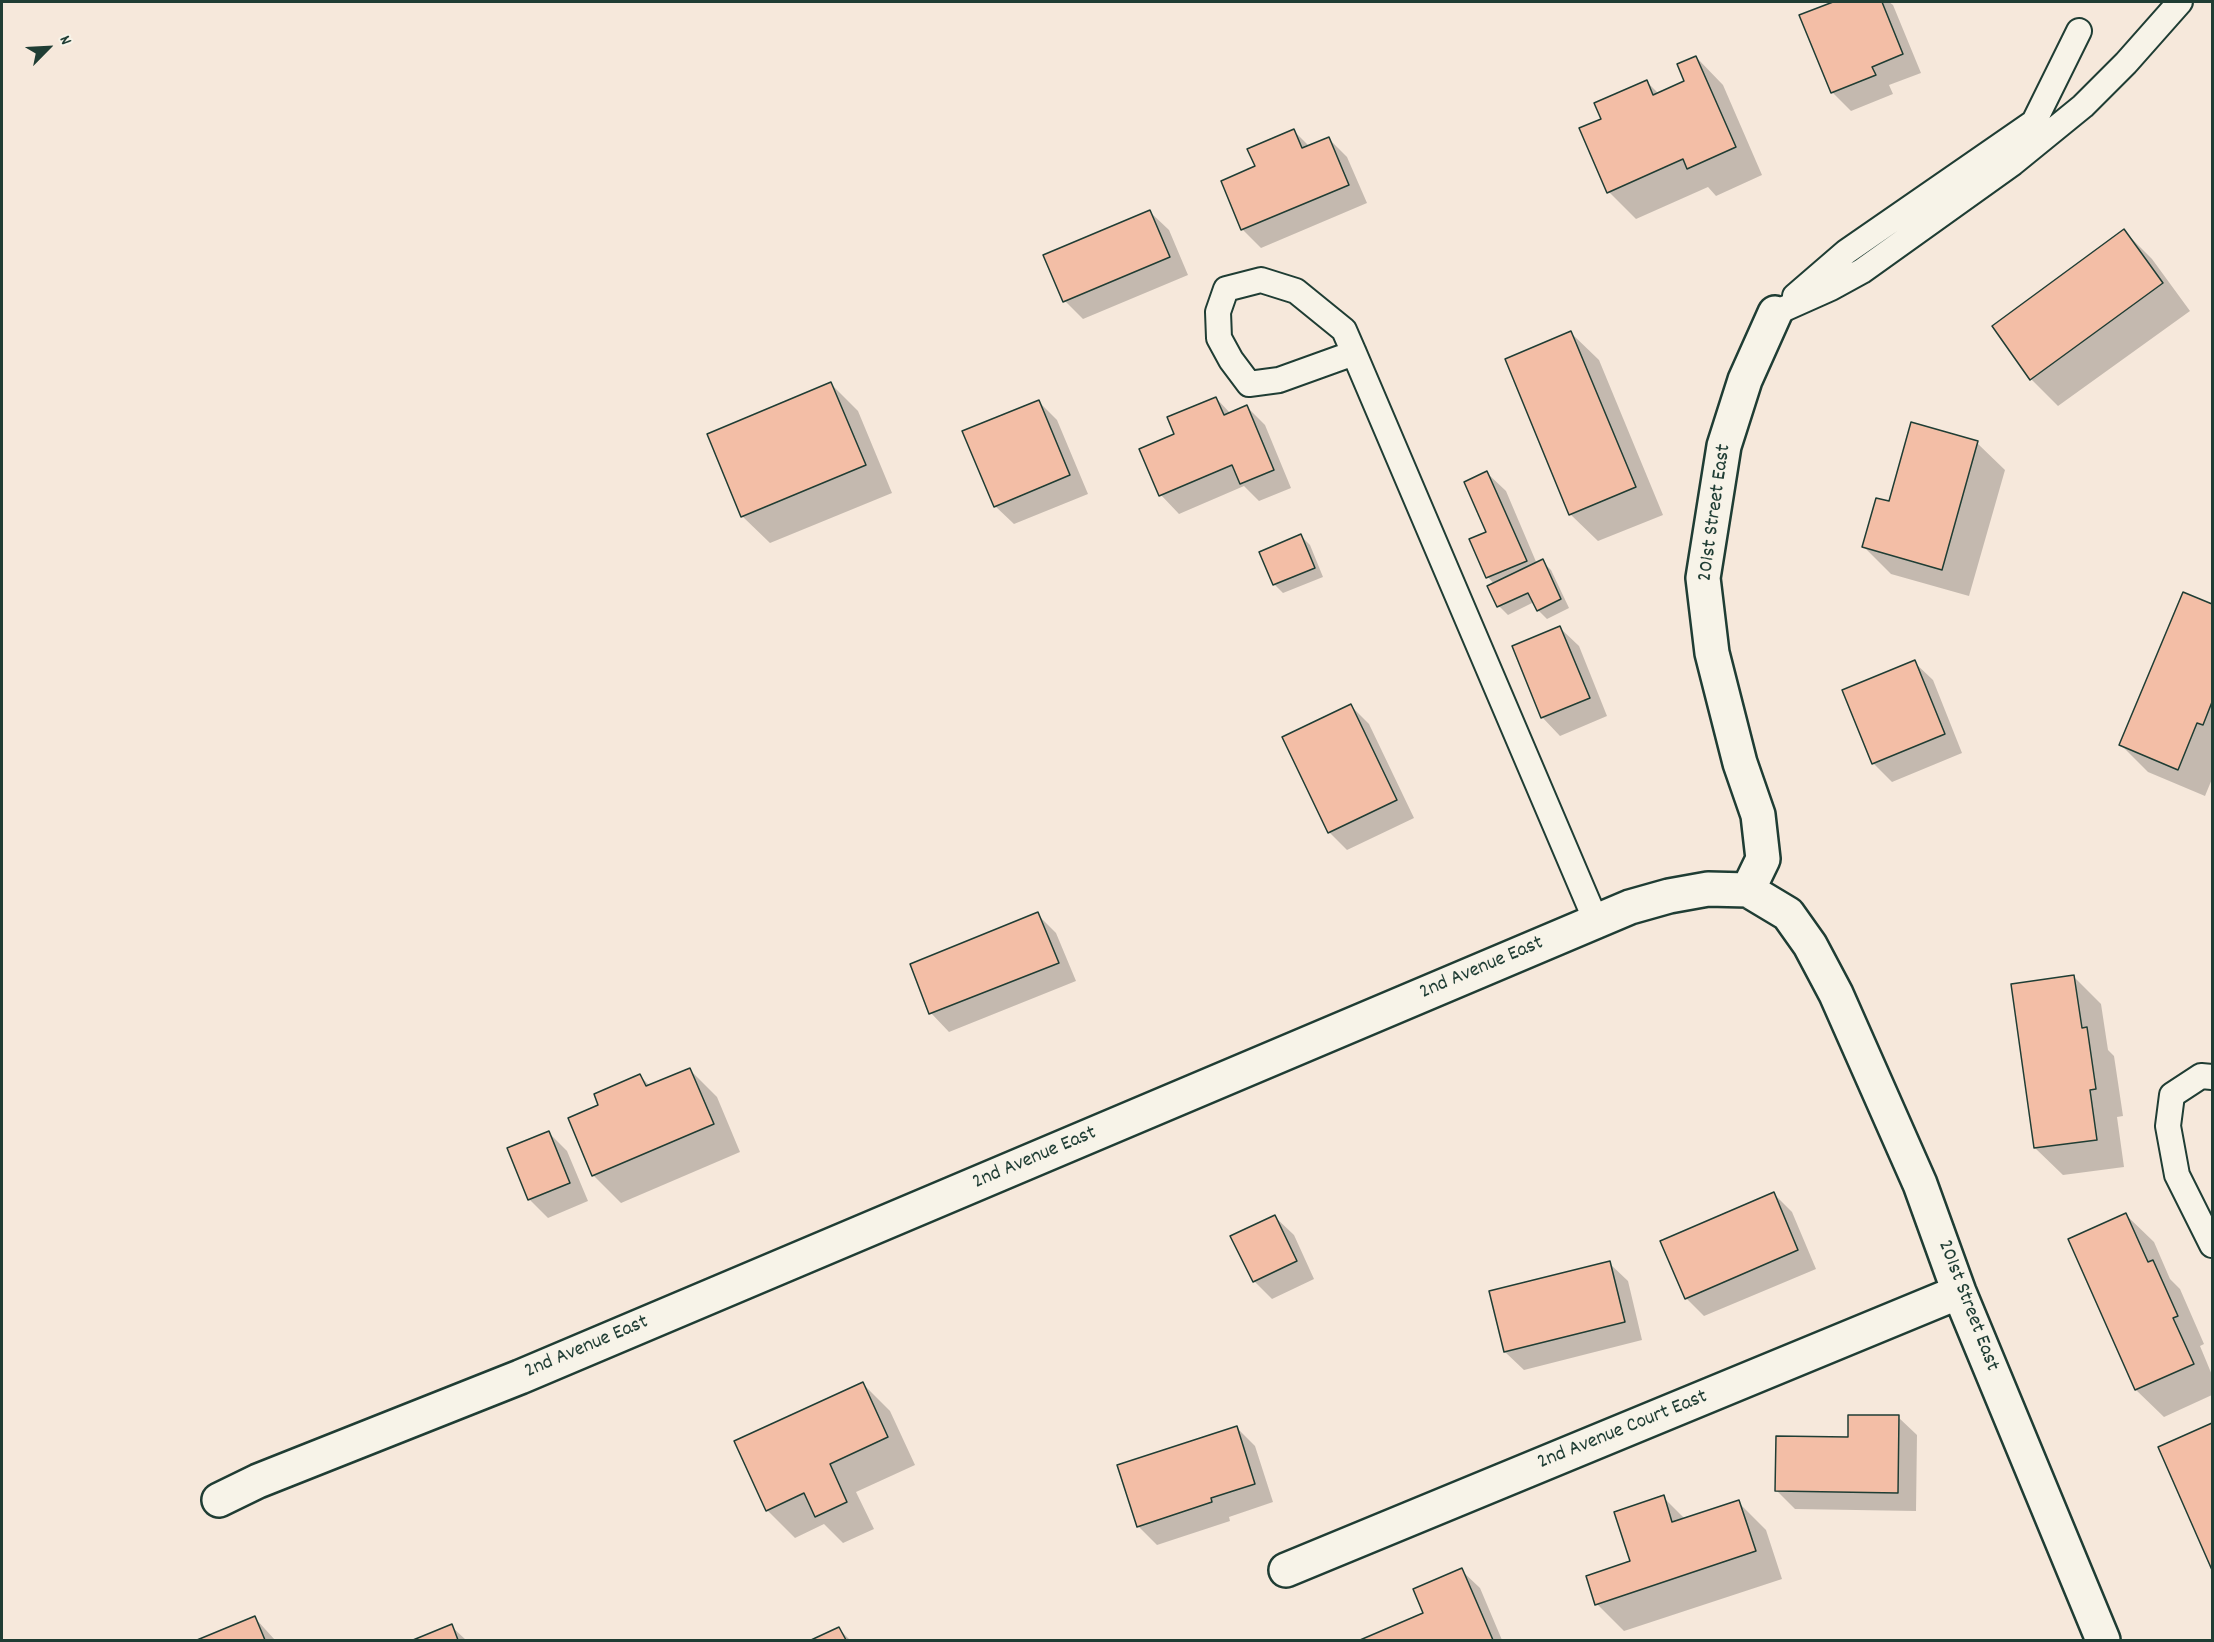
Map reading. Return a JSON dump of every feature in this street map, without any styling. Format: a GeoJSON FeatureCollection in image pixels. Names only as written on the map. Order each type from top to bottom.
{"type":"FeatureCollection","features":[{"type":"Feature","properties":{"kind":"street","name":"201st Street East"},"geometry":{"type":"LineString","coordinates":[[1748,890],[1763,859],[1758,815],[1740,763],[1712,653],[1703,578],[1724,446],[1744,380],[1775,313]]}},
{"type":"Feature","properties":{"kind":"street","name":"2nd Avenue East"},"geometry":{"type":"LineString","coordinates":[[219,1500],[258,1481],[520,1377],[1630,907],[1669,896],[1708,889],[1748,890],[1788,914],[1810,945],[1826,974]]}},
{"type":"Feature","properties":{"kind":"street","name":"201st Street East"},"geometry":{"type":"LineString","coordinates":[[1826,974],[1920,1184],[1959,1292],[2103,1641]]}},
{"type":"Feature","properties":{"kind":"street","name":"2nd Avenue Court East"},"geometry":{"type":"LineString","coordinates":[[1286,1570],[1959,1292]]}},
{"type":"Feature","properties":{"kind":"lane"},"geometry":{"type":"LineString","coordinates":[[1775,313],[1832,288],[1862,271],[2013,163],[2083,106],[2126,63],[2180,2]]}},
{"type":"Feature","properties":{"kind":"lane"},"geometry":{"type":"LineString","coordinates":[[1775,313],[1846,252],[2034,122],[2079,31]]}},
{"type":"Feature","properties":{"kind":"lane"},"geometry":{"type":"LineString","coordinates":[[1354,353],[1279,380],[1249,384],[1231,360],[1220,338],[1218,312],[1226,289],[1261,280],[1296,291],[1344,330],[1354,353],[1596,921]]}},
{"type":"Feature","properties":{"kind":"lane"},"geometry":{"type":"LineString","coordinates":[[2212,1077],[2201,1077],[2172,1095],[2169,1126],[2177,1175],[2212,1245]]}},
{"type":"Feature","properties":{"kind":"building"},"geometry":{"type":"Polygon","coordinates":[[[1833,2],[1882,2],[1903,54],[1872,67],[1876,75],[1831,93],[1799,15],[1833,2]]]}},
{"type":"Feature","properties":{"kind":"building"},"geometry":{"type":"Polygon","coordinates":[[[1696,56],[1736,147],[1687,169],[1683,159],[1607,193],[1579,128],[1601,119],[1594,103],[1647,80],[1653,95],[1684,81],[1677,64],[1696,56]]]}},
{"type":"Feature","properties":{"kind":"building"},"geometry":{"type":"Polygon","coordinates":[[[1294,129],[1302,148],[1329,137],[1349,185],[1241,230],[1221,181],[1255,166],[1247,149],[1294,129]]]}},
{"type":"Feature","properties":{"kind":"building"},"geometry":{"type":"Polygon","coordinates":[[[1150,210],[1170,257],[1063,302],[1043,255],[1150,210]]]}},
{"type":"Feature","properties":{"kind":"building"},"geometry":{"type":"Polygon","coordinates":[[[2124,229],[2163,283],[2030,380],[1992,326],[2124,229]]]}},
{"type":"Feature","properties":{"kind":"building"},"geometry":{"type":"Polygon","coordinates":[[[1571,331],[1636,487],[1569,515],[1505,359],[1571,331]]]}},
{"type":"Feature","properties":{"kind":"building"},"geometry":{"type":"Polygon","coordinates":[[[831,382],[866,465],[741,517],[707,434],[831,382]]]}},
{"type":"Feature","properties":{"kind":"building"},"geometry":{"type":"Polygon","coordinates":[[[1216,397],[1224,415],[1247,405],[1274,470],[1240,484],[1232,465],[1159,496],[1139,449],[1174,434],[1167,417],[1216,397]]]}},
{"type":"Feature","properties":{"kind":"building"},"geometry":{"type":"Polygon","coordinates":[[[1039,400],[1070,475],[994,507],[962,431],[1039,400]]]}},
{"type":"Feature","properties":{"kind":"building"},"geometry":{"type":"Polygon","coordinates":[[[1911,422],[1978,441],[1942,570],[1862,547],[1876,498],[1889,501],[1911,422]]]}},
{"type":"Feature","properties":{"kind":"building"},"geometry":{"type":"Polygon","coordinates":[[[1487,471],[1527,561],[1486,578],[1469,539],[1486,532],[1464,482],[1487,471]]]}},
{"type":"Feature","properties":{"kind":"building"},"geometry":{"type":"Polygon","coordinates":[[[1301,534],[1315,568],[1273,585],[1259,552],[1301,534]]]}},
{"type":"Feature","properties":{"kind":"building"},"geometry":{"type":"Polygon","coordinates":[[[1543,559],[1561,599],[1537,611],[1528,593],[1497,607],[1487,586],[1543,559]]]}},
{"type":"Feature","properties":{"kind":"building"},"geometry":{"type":"Polygon","coordinates":[[[2183,592],[2212,604],[2212,702],[2203,725],[2197,723],[2178,770],[2119,745],[2183,592]]]}},
{"type":"Feature","properties":{"kind":"building"},"geometry":{"type":"Polygon","coordinates":[[[1560,626],[1590,698],[1541,718],[1512,646],[1560,626]]]}},
{"type":"Feature","properties":{"kind":"building"},"geometry":{"type":"Polygon","coordinates":[[[1915,660],[1945,734],[1872,764],[1842,690],[1915,660]]]}},
{"type":"Feature","properties":{"kind":"building"},"geometry":{"type":"Polygon","coordinates":[[[1351,704],[1397,800],[1328,833],[1282,737],[1351,704]]]}},
{"type":"Feature","properties":{"kind":"building"},"geometry":{"type":"Polygon","coordinates":[[[1038,912],[1059,963],[929,1014],[910,964],[1038,912]]]}},
{"type":"Feature","properties":{"kind":"building"},"geometry":{"type":"Polygon","coordinates":[[[2074,975],[2082,1028],[2087,1027],[2096,1089],[2090,1090],[2097,1140],[2034,1148],[2011,984],[2074,975]]]}},
{"type":"Feature","properties":{"kind":"building"},"geometry":{"type":"Polygon","coordinates":[[[690,1068],[714,1124],[592,1176],[568,1118],[598,1105],[594,1094],[640,1074],[646,1086],[690,1068]]]}},
{"type":"Feature","properties":{"kind":"building"},"geometry":{"type":"Polygon","coordinates":[[[549,1131],[570,1183],[528,1200],[507,1148],[549,1131]]]}},
{"type":"Feature","properties":{"kind":"building"},"geometry":{"type":"Polygon","coordinates":[[[1774,1192],[1798,1250],[1685,1299],[1660,1241],[1774,1192]]]}},
{"type":"Feature","properties":{"kind":"building"},"geometry":{"type":"Polygon","coordinates":[[[2126,1213],[2148,1262],[2153,1260],[2178,1316],[2173,1318],[2194,1364],[2135,1390],[2068,1239],[2126,1213]]]}},
{"type":"Feature","properties":{"kind":"building"},"geometry":{"type":"Polygon","coordinates":[[[1275,1215],[1297,1261],[1253,1282],[1230,1236],[1275,1215]]]}},
{"type":"Feature","properties":{"kind":"building"},"geometry":{"type":"Polygon","coordinates":[[[1610,1261],[1625,1322],[1504,1352],[1489,1291],[1610,1261]]]}},
{"type":"Feature","properties":{"kind":"building"},"geometry":{"type":"Polygon","coordinates":[[[863,1382],[888,1437],[830,1464],[847,1502],[815,1517],[804,1493],[766,1511],[734,1441],[863,1382]]]}},
{"type":"Feature","properties":{"kind":"building"},"geometry":{"type":"Polygon","coordinates":[[[1848,1415],[1899,1415],[1898,1493],[1775,1491],[1776,1436],[1848,1437],[1848,1415]]]}},
{"type":"Feature","properties":{"kind":"building"},"geometry":{"type":"Polygon","coordinates":[[[2212,1423],[2212,1570],[2158,1447],[2212,1423]]]}},
{"type":"Feature","properties":{"kind":"building"},"geometry":{"type":"Polygon","coordinates":[[[1237,1426],[1255,1484],[1211,1498],[1212,1502],[1137,1527],[1117,1465],[1237,1426]]]}},
{"type":"Feature","properties":{"kind":"building"},"geometry":{"type":"Polygon","coordinates":[[[1664,1495],[1672,1522],[1739,1500],[1756,1551],[1595,1605],[1586,1576],[1630,1561],[1614,1512],[1664,1495]]]}},
{"type":"Feature","properties":{"kind":"building"},"geometry":{"type":"Polygon","coordinates":[[[1462,1568],[1493,1640],[1360,1640],[1423,1613],[1413,1589],[1462,1568]]]}},
{"type":"Feature","properties":{"kind":"building"},"geometry":{"type":"Polygon","coordinates":[[[255,1616],[265,1640],[197,1640],[255,1616]]]}},
{"type":"Feature","properties":{"kind":"building"},"geometry":{"type":"Polygon","coordinates":[[[452,1624],[458,1640],[413,1640],[452,1624]]]}},
{"type":"Feature","properties":{"kind":"building"},"geometry":{"type":"Polygon","coordinates":[[[839,1627],[846,1640],[811,1640],[839,1627]]]}}]}
